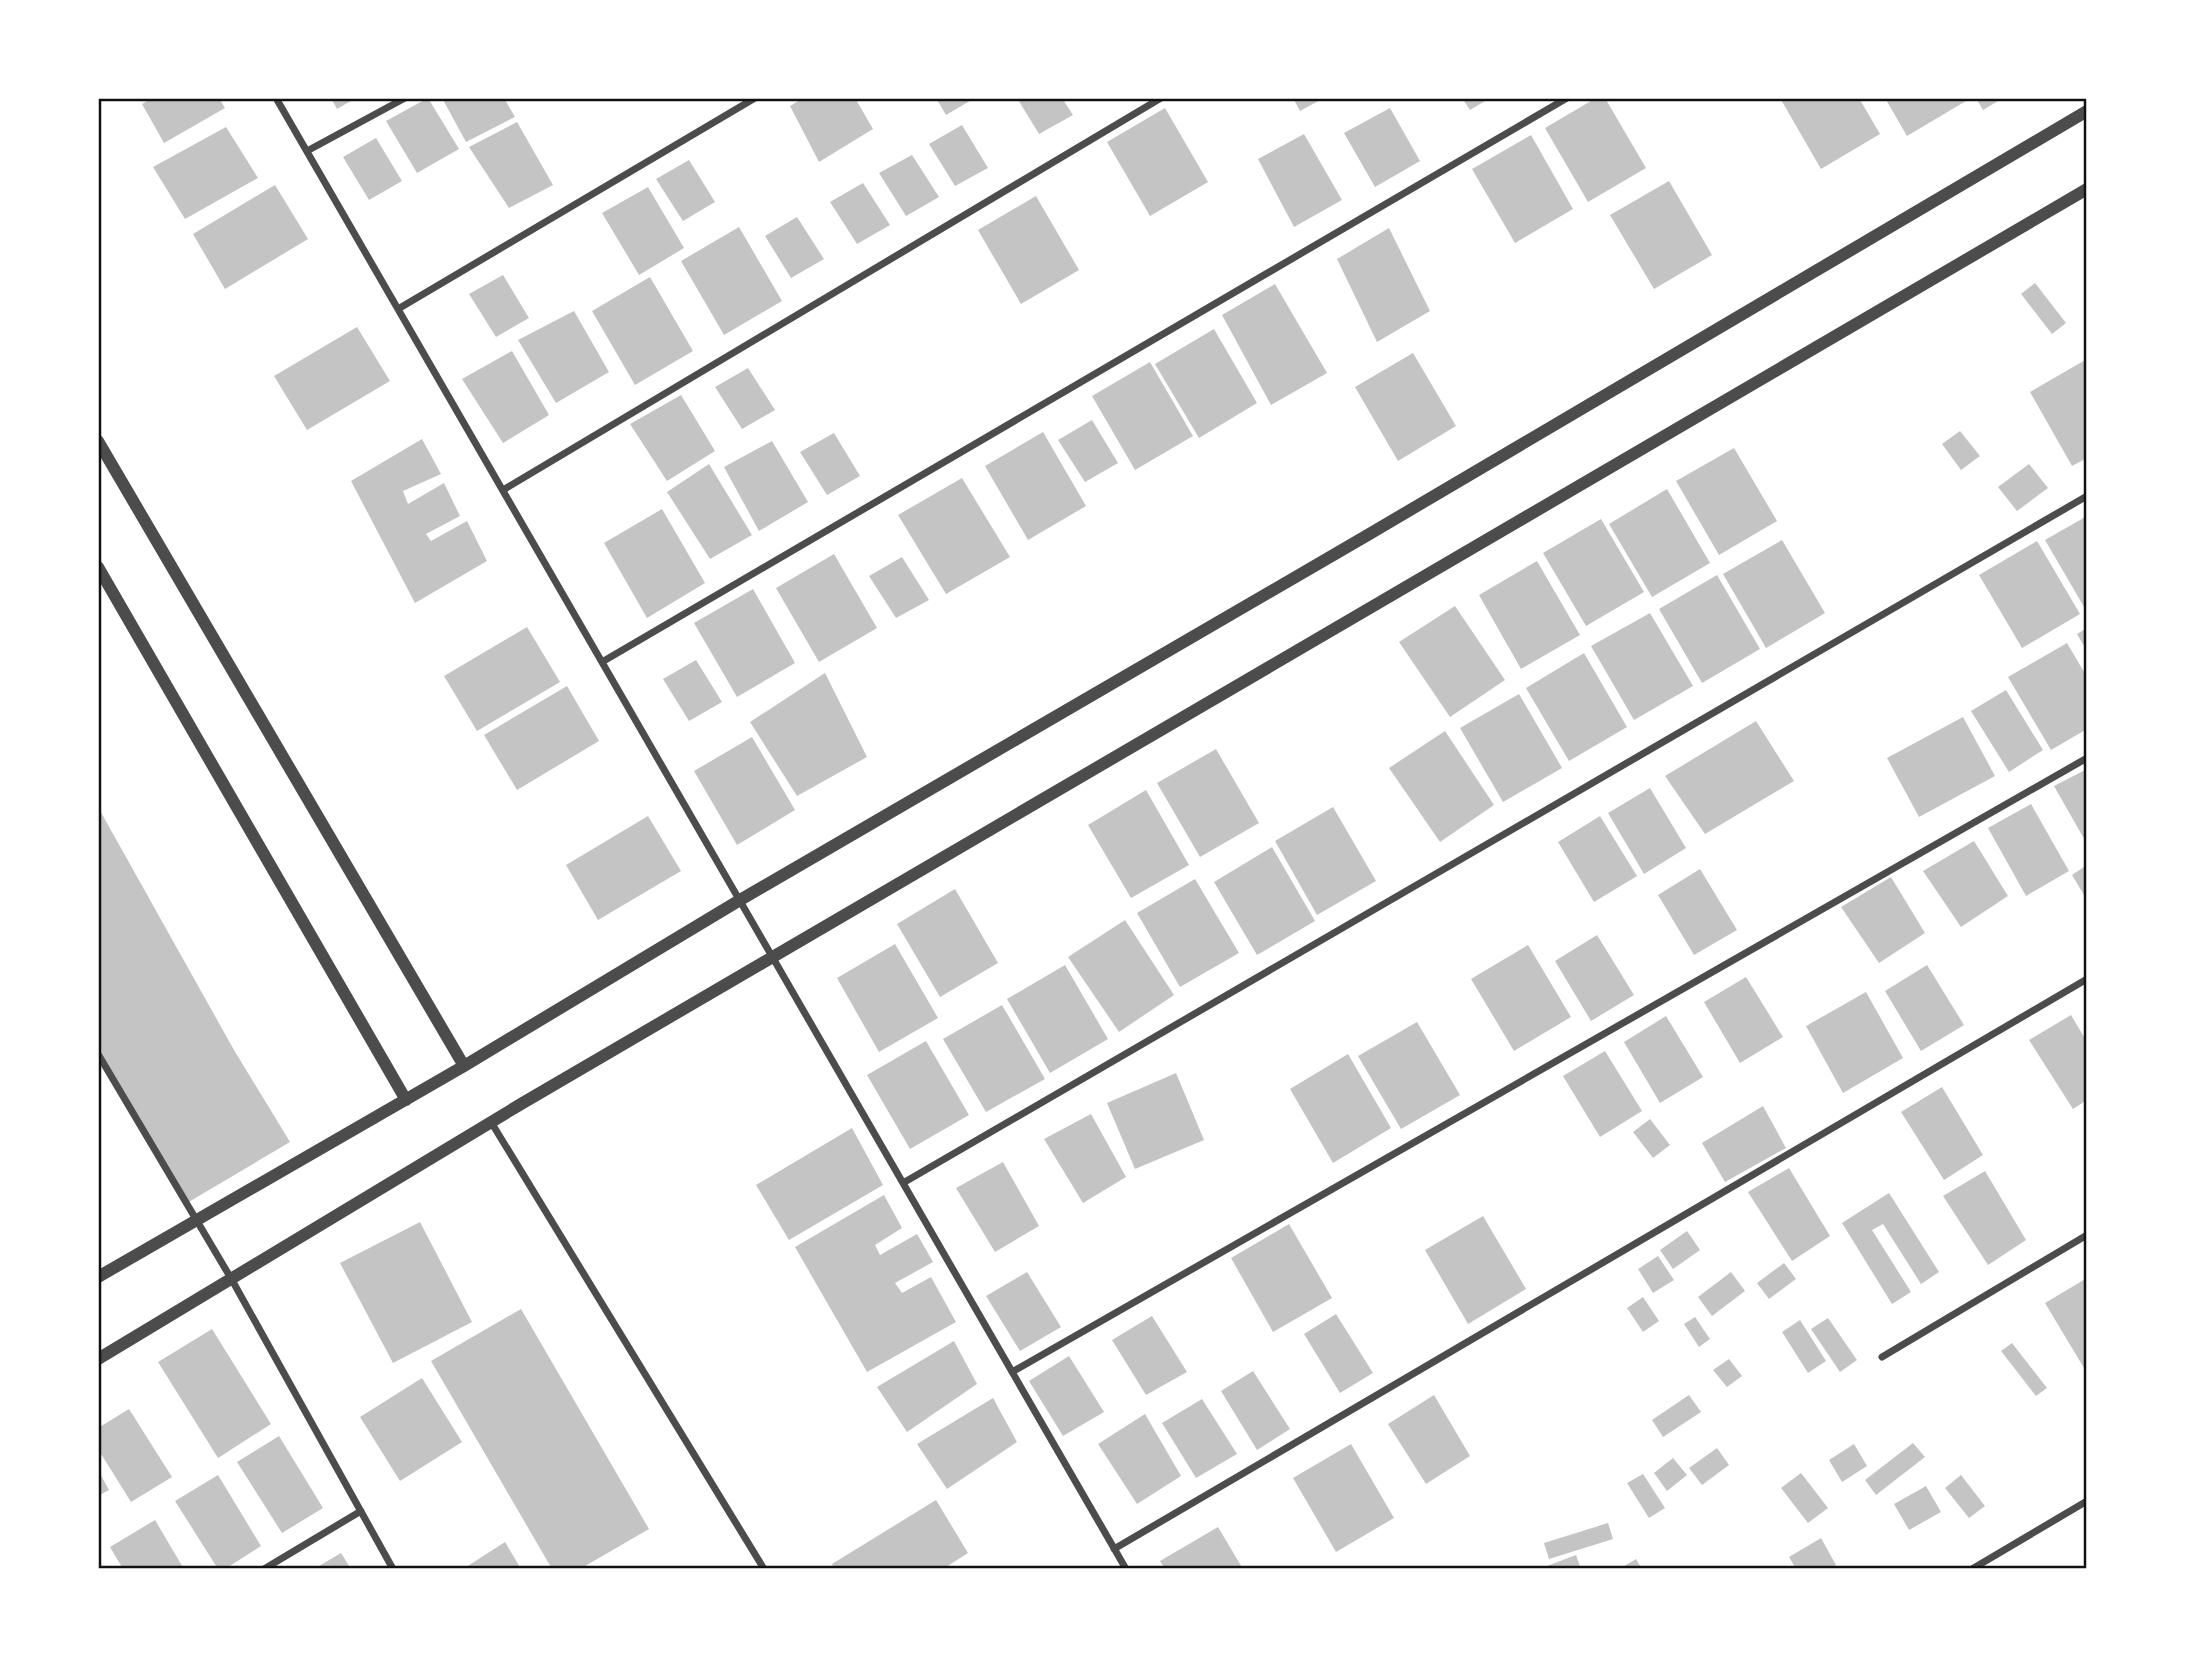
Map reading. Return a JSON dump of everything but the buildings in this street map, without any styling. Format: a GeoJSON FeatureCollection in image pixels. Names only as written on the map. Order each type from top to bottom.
{"type":"FeatureCollection","features":[{"type":"Feature","properties":{"kind":"street"},"geometry":{"type":"LineString","coordinates":[[276,98],[1126,1569]]}},
{"type":"Feature","properties":{"kind":"street"},"geometry":{"type":"LineString","coordinates":[[306,150],[405,98]]}},
{"type":"Feature","properties":{"kind":"street"},"geometry":{"type":"LineString","coordinates":[[398,309],[755,98]]}},
{"type":"Feature","properties":{"kind":"street"},"geometry":{"type":"LineString","coordinates":[[503,490],[1161,98]]}},
{"type":"Feature","properties":{"kind":"street"},"geometry":{"type":"LineString","coordinates":[[602,662],[1567,98]]}},
{"type":"Feature","properties":{"kind":"street"},"geometry":{"type":"LineString","coordinates":[[98,1277],[464,1066],[740,900],[1390,522],[2087,111]]}},
{"type":"Feature","properties":{"kind":"street"},"geometry":{"type":"LineString","coordinates":[[98,1359],[491,1122],[2087,190]]}},
{"type":"Feature","properties":{"kind":"street"},"geometry":{"type":"LineString","coordinates":[[98,441],[464,1066]]}},
{"type":"Feature","properties":{"kind":"street"},"geometry":{"type":"LineString","coordinates":[[903,1183],[2087,496]]}},
{"type":"Feature","properties":{"kind":"street"},"geometry":{"type":"LineString","coordinates":[[98,567],[406,1100]]}},
{"type":"Feature","properties":{"kind":"street"},"geometry":{"type":"LineString","coordinates":[[1012,1372],[2087,758]]}},
{"type":"Feature","properties":{"kind":"street"},"geometry":{"type":"LineString","coordinates":[[1114,1549],[2087,979]]}},
{"type":"Feature","properties":{"kind":"street"},"geometry":{"type":"LineString","coordinates":[[98,1054],[232,1280],[394,1569]]}},
{"type":"Feature","properties":{"kind":"street"},"geometry":{"type":"LineString","coordinates":[[491,1122],[764,1569]]}},
{"type":"Feature","properties":{"kind":"street"},"geometry":{"type":"LineString","coordinates":[[1882,1357],[2087,1235]]}},
{"type":"Feature","properties":{"kind":"street"},"geometry":{"type":"LineString","coordinates":[[1972,1569],[2087,1501]]}},
{"type":"Feature","properties":{"kind":"street"},"geometry":{"type":"LineString","coordinates":[[264,1569],[361,1511]]}}]}
